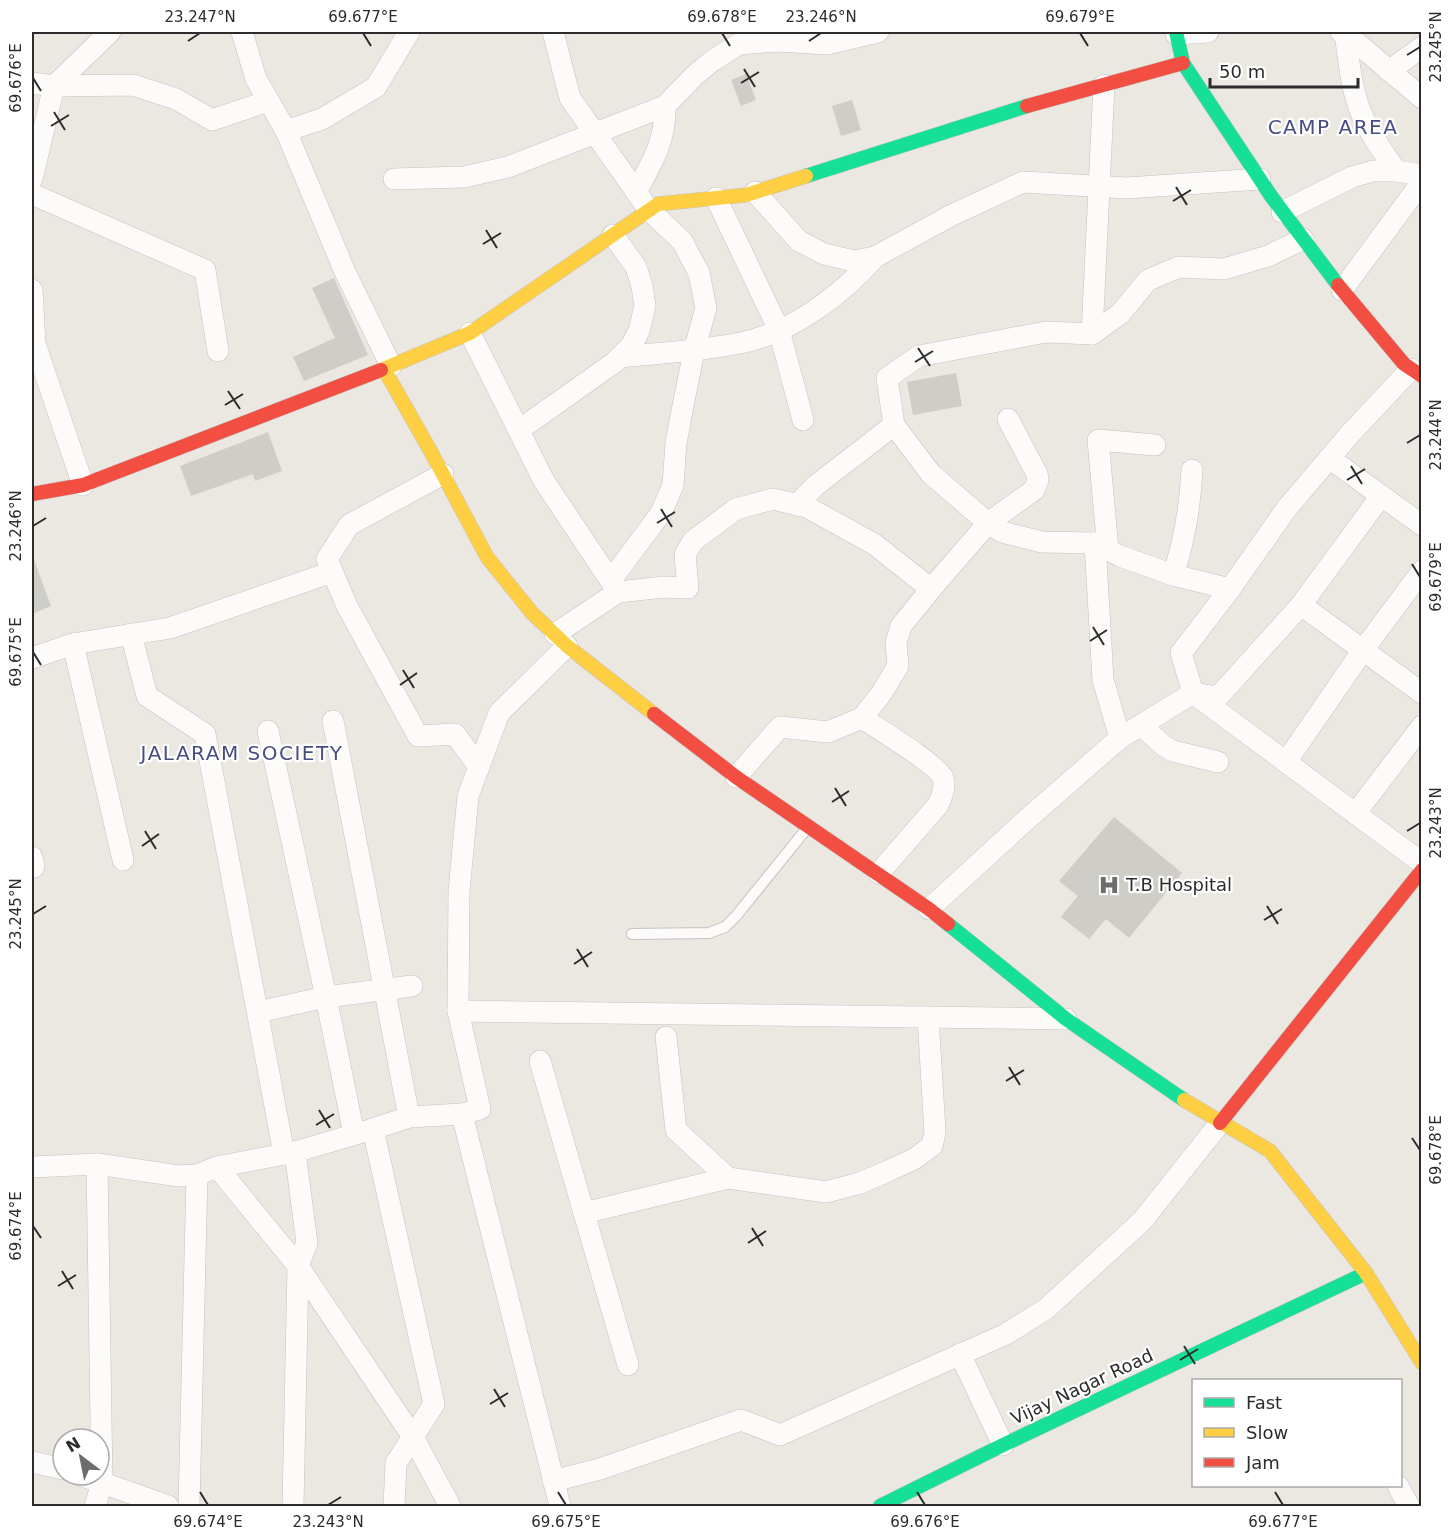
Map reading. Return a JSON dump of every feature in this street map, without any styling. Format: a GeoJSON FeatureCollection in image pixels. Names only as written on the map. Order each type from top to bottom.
{"type":"FeatureCollection","features":[{"type":"Feature","properties":{"kind":"street"},"geometry":{"type":"LineString","coordinates":[[32,178],[54,86],[110,32]]}},
{"type":"Feature","properties":{"kind":"street"},"geometry":{"type":"LineString","coordinates":[[242,32],[256,79],[286,131],[388,368],[487,557],[532,613],[561,640],[736,777],[929,909],[1066,1019],[1189,1104],[1270,1151],[1366,1273],[1422,1363]]}},
{"type":"Feature","properties":{"kind":"street"},"geometry":{"type":"LineString","coordinates":[[286,131],[322,119],[376,87],[409,32]]}},
{"type":"Feature","properties":{"kind":"street"},"geometry":{"type":"LineString","coordinates":[[32,1167],[97,1164],[179,1176],[197,1175],[217,1167],[289,1153],[410,1117],[462,1114],[480,1109],[458,1011],[459,891],[468,796],[499,713],[561,640],[614,586],[661,513],[673,485],[676,443],[694,351],[706,308],[699,273],[682,241],[649,210],[570,98],[553,32]]}},
{"type":"Feature","properties":{"kind":"street"},"geometry":{"type":"LineString","coordinates":[[394,179],[464,177],[508,167],[665,106],[704,68],[740,38],[827,44],[878,32]]}},
{"type":"Feature","properties":{"kind":"street"},"geometry":{"type":"LineString","coordinates":[[1208,32],[1176,33],[1183,63],[1282,212],[1342,290],[1404,364],[1416,372],[1349,435],[1287,508],[1181,653],[1193,693],[1422,863]]}},
{"type":"Feature","properties":{"kind":"street"},"geometry":{"type":"LineString","coordinates":[[1343,32],[1422,98]]}},
{"type":"Feature","properties":{"kind":"street"},"geometry":{"type":"LineString","coordinates":[[1343,32],[1362,115],[1396,171]]}},
{"type":"Feature","properties":{"kind":"street"},"geometry":{"type":"LineString","coordinates":[[1389,71],[1422,47]]}},
{"type":"Feature","properties":{"kind":"street"},"geometry":{"type":"LineString","coordinates":[[32,494],[83,485],[388,368],[470,333],[658,204],[746,195],[985,119],[1183,63]]}},
{"type":"Feature","properties":{"kind":"street"},"geometry":{"type":"LineString","coordinates":[[32,83],[54,86],[133,85],[176,99],[212,120],[268,101]]}},
{"type":"Feature","properties":{"kind":"street"},"geometry":{"type":"LineString","coordinates":[[1092,334],[1104,85]]}},
{"type":"Feature","properties":{"kind":"street"},"geometry":{"type":"LineString","coordinates":[[636,192],[662,139],[666,120],[665,106]]}},
{"type":"Feature","properties":{"kind":"street"},"geometry":{"type":"LineString","coordinates":[[1282,212],[1352,177],[1373,171],[1396,171],[1422,175]]}},
{"type":"Feature","properties":{"kind":"street"},"geometry":{"type":"LineString","coordinates":[[755,192],[799,241],[824,254],[854,261],[875,257],[952,215],[1023,182],[1127,188],[1260,179]]}},
{"type":"Feature","properties":{"kind":"street"},"geometry":{"type":"LineString","coordinates":[[1342,290],[1422,183]]}},
{"type":"Feature","properties":{"kind":"street"},"geometry":{"type":"LineString","coordinates":[[32,194],[205,270],[218,351]]}},
{"type":"Feature","properties":{"kind":"street"},"geometry":{"type":"LineString","coordinates":[[716,198],[779,330],[802,420]]}},
{"type":"Feature","properties":{"kind":"street"},"geometry":{"type":"LineString","coordinates":[[519,430],[615,362],[631,346],[639,331],[645,306],[642,286],[636,267],[613,235]]}},
{"type":"Feature","properties":{"kind":"street"},"geometry":{"type":"LineString","coordinates":[[1230,589],[1173,574],[1120,556],[1102,547],[1042,542],[1002,532],[988,523],[931,474],[894,425],[887,378],[919,356],[1046,332],[1092,334],[1120,314],[1148,280],[1179,267],[1224,269],[1268,256],[1303,238]]}},
{"type":"Feature","properties":{"kind":"street"},"geometry":{"type":"LineString","coordinates":[[620,357],[694,351],[742,343],[779,330],[817,309],[860,275],[875,257]]}},
{"type":"Feature","properties":{"kind":"street"},"geometry":{"type":"LineString","coordinates":[[32,290],[33,346],[83,485]]}},
{"type":"Feature","properties":{"kind":"street"},"geometry":{"type":"LineString","coordinates":[[470,333],[544,481],[614,586]]}},
{"type":"Feature","properties":{"kind":"street"},"geometry":{"type":"LineString","coordinates":[[736,777],[780,727],[828,732],[862,718],[881,694],[898,666],[896,643],[901,626],[988,523],[1030,494],[1037,485],[1035,468],[1008,419]]}},
{"type":"Feature","properties":{"kind":"street"},"geometry":{"type":"LineString","coordinates":[[797,505],[815,486],[894,425]]}},
{"type":"Feature","properties":{"kind":"street"},"geometry":{"type":"LineString","coordinates":[[1120,738],[1102,680],[1102,547],[1098,440],[1155,445]]}},
{"type":"Feature","properties":{"kind":"street"},"geometry":{"type":"LineString","coordinates":[[1329,458],[1422,525]]}},
{"type":"Feature","properties":{"kind":"street"},"geometry":{"type":"LineString","coordinates":[[1173,574],[1182,549],[1190,502],[1192,470]]}},
{"type":"Feature","properties":{"kind":"street"},"geometry":{"type":"LineString","coordinates":[[443,474],[349,525],[327,559],[347,606],[418,736],[455,734],[479,767]]}},
{"type":"Feature","properties":{"kind":"street"},"geometry":{"type":"LineString","coordinates":[[929,909],[1120,738],[1193,693],[1218,697],[1301,605],[1382,496]]}},
{"type":"Feature","properties":{"kind":"street"},"geometry":{"type":"LineString","coordinates":[[614,586],[688,588],[685,555],[693,541],[736,509],[773,499],[807,507],[874,544],[931,589]]}},
{"type":"Feature","properties":{"kind":"street"},"geometry":{"type":"LineString","coordinates":[[32,658],[73,644],[170,628],[332,572]]}},
{"type":"Feature","properties":{"kind":"street"},"geometry":{"type":"LineString","coordinates":[[1286,762],[1363,650],[1422,572]]}},
{"type":"Feature","properties":{"kind":"street"},"geometry":{"type":"LineString","coordinates":[[1301,605],[1422,693]]}},
{"type":"Feature","properties":{"kind":"street"},"geometry":{"type":"LineString","coordinates":[[131,634],[147,696],[205,734],[258,1012],[307,1243],[298,1266],[293,1506]]}},
{"type":"Feature","properties":{"kind":"street"},"geometry":{"type":"LineString","coordinates":[[73,644],[123,860]]}},
{"type":"Feature","properties":{"kind":"street"},"geometry":{"type":"LineString","coordinates":[[862,718],[927,762],[942,775],[944,784],[938,805],[879,873]]}},
{"type":"Feature","properties":{"kind":"street"},"geometry":{"type":"LineString","coordinates":[[333,721],[410,1117]]}},
{"type":"Feature","properties":{"kind":"street"},"geometry":{"type":"LineString","coordinates":[[1141,725],[1173,751],[1218,762]]}},
{"type":"Feature","properties":{"kind":"street"},"geometry":{"type":"LineString","coordinates":[[1355,814],[1422,726]]}},
{"type":"Feature","properties":{"kind":"street"},"geometry":{"type":"LineString","coordinates":[[268,731],[326,997],[434,1404],[396,1463],[394,1506]]}},
{"type":"Feature","properties":{"kind":"street"},"geometry":{"type":"LineString","coordinates":[[553,1481],[600,1469],[741,1419],[780,1435],[1006,1334],[1046,1309],[1142,1221],[1422,870]]}},
{"type":"Feature","properties":{"kind":"street"},"geometry":{"type":"LineString","coordinates":[[258,1012],[326,997],[412,986]]}},
{"type":"Feature","properties":{"kind":"street"},"geometry":{"type":"LineString","coordinates":[[458,1011],[1066,1019]]}},
{"type":"Feature","properties":{"kind":"street"},"geometry":{"type":"LineString","coordinates":[[584,1213],[728,1178],[826,1192],[860,1183],[914,1159],[932,1146],[935,1132],[928,1017]]}},
{"type":"Feature","properties":{"kind":"street"},"geometry":{"type":"LineString","coordinates":[[666,1037],[676,1130],[728,1178]]}},
{"type":"Feature","properties":{"kind":"street"},"geometry":{"type":"LineString","coordinates":[[540,1061],[628,1365]]}},
{"type":"Feature","properties":{"kind":"street"},"geometry":{"type":"LineString","coordinates":[[462,1114],[560,1506]]}},
{"type":"Feature","properties":{"kind":"street"},"geometry":{"type":"LineString","coordinates":[[97,1164],[101,1427]]}},
{"type":"Feature","properties":{"kind":"street"},"geometry":{"type":"LineString","coordinates":[[217,1167],[298,1266],[413,1437],[450,1506]]}},
{"type":"Feature","properties":{"kind":"street"},"geometry":{"type":"LineString","coordinates":[[189,1506],[197,1175]]}},
{"type":"Feature","properties":{"kind":"street","name":"Vijay Nagar Road"},"geometry":{"type":"LineString","coordinates":[[880,1506],[1003,1444],[1366,1273]]}},
{"type":"Feature","properties":{"kind":"street"},"geometry":{"type":"LineString","coordinates":[[960,1354],[1003,1444]]}},
{"type":"Feature","properties":{"kind":"street"},"geometry":{"type":"LineString","coordinates":[[32,1462],[51,1466]]}},
{"type":"Feature","properties":{"kind":"street"},"geometry":{"type":"LineString","coordinates":[[111,1486],[168,1506]]}},
{"type":"Feature","properties":{"kind":"street"},"geometry":{"type":"LineString","coordinates":[[95,1506],[101,1487]]}},
{"type":"Feature","properties":{"kind":"street"},"geometry":{"type":"LineString","coordinates":[[1399,1487],[1409,1506]]}},
{"type":"Feature","properties":{"kind":"lane"},"geometry":{"type":"LineString","coordinates":[[632,934],[709,933],[725,927],[808,825]]}},
{"type":"Feature","properties":{"kind":"building"},"geometry":{"type":"Polygon","coordinates":[[[746,74],[756,100],[741,106],[731,80],[746,74]]]}},
{"type":"Feature","properties":{"kind":"building"},"geometry":{"type":"Polygon","coordinates":[[[852,100],[861,130],[841,136],[832,106],[852,100]]]}},
{"type":"Feature","properties":{"kind":"building"},"geometry":{"type":"Polygon","coordinates":[[[334,278],[368,355],[304,381],[293,357],[335,338],[312,288],[334,278]]]}},
{"type":"Feature","properties":{"kind":"building"},"geometry":{"type":"Polygon","coordinates":[[[956,373],[962,406],[913,415],[907,382],[956,373]]]}},
{"type":"Feature","properties":{"kind":"building"},"geometry":{"type":"Polygon","coordinates":[[[268,432],[282,471],[255,481],[253,474],[191,496],[180,466],[268,432]]]}},
{"type":"Feature","properties":{"kind":"building"},"geometry":{"type":"Polygon","coordinates":[[[32,558],[51,606],[32,614],[32,558]]]}},
{"type":"Feature","properties":{"kind":"building"},"geometry":{"type":"Polygon","coordinates":[[[1114,817],[1182,873],[1129,938],[1106,919],[1089,939],[1061,917],[1078,896],[1059,881],[1114,817]]]}},
{"type":"Feature","properties":{"kind":"traffic: fast"},"geometry":{"type":"LineString","coordinates":[[1176,32],[1183,63],[1271,196],[1338,285]]}},
{"type":"Feature","properties":{"kind":"traffic: fast"},"geometry":{"type":"LineString","coordinates":[[806,176],[1027,106]]}},
{"type":"Feature","properties":{"kind":"traffic: fast"},"geometry":{"type":"LineString","coordinates":[[948,924],[1066,1019],[1184,1100]]}},
{"type":"Feature","properties":{"kind":"traffic: fast"},"geometry":{"type":"LineString","coordinates":[[880,1506],[1003,1445],[1366,1273]]}},
{"type":"Feature","properties":{"kind":"traffic: slow"},"geometry":{"type":"LineString","coordinates":[[381,370],[470,333],[658,204],[746,195],[806,176]]}},
{"type":"Feature","properties":{"kind":"traffic: slow"},"geometry":{"type":"LineString","coordinates":[[384,369],[487,557],[532,613],[567,646],[654,714]]}},
{"type":"Feature","properties":{"kind":"traffic: slow"},"geometry":{"type":"LineString","coordinates":[[1184,1100],[1270,1151],[1366,1273],[1422,1363]]}},
{"type":"Feature","properties":{"kind":"traffic: jam"},"geometry":{"type":"LineString","coordinates":[[1027,106],[1183,63]]}},
{"type":"Feature","properties":{"kind":"traffic: jam"},"geometry":{"type":"LineString","coordinates":[[1338,285],[1404,364],[1422,376]]}},
{"type":"Feature","properties":{"kind":"traffic: jam"},"geometry":{"type":"LineString","coordinates":[[32,494],[83,485],[381,370]]}},
{"type":"Feature","properties":{"kind":"traffic: jam"},"geometry":{"type":"LineString","coordinates":[[654,714],[736,777],[948,924]]}},
{"type":"Feature","properties":{"kind":"traffic: jam"},"geometry":{"type":"LineString","coordinates":[[1220,1123],[1422,870]]}},
{"type":"Feature","properties":{"kind":"place","name":"T.B Hospital"},"geometry":{"type":"Point","coordinates":[1109,885]}},
{"type":"Feature","properties":{"kind":"district","name":"CAMP AREA"},"geometry":{"type":"Point","coordinates":[1333,127]}},
{"type":"Feature","properties":{"kind":"district","name":"JALARAM SOCIETY"},"geometry":{"type":"Point","coordinates":[242,753]}}]}
